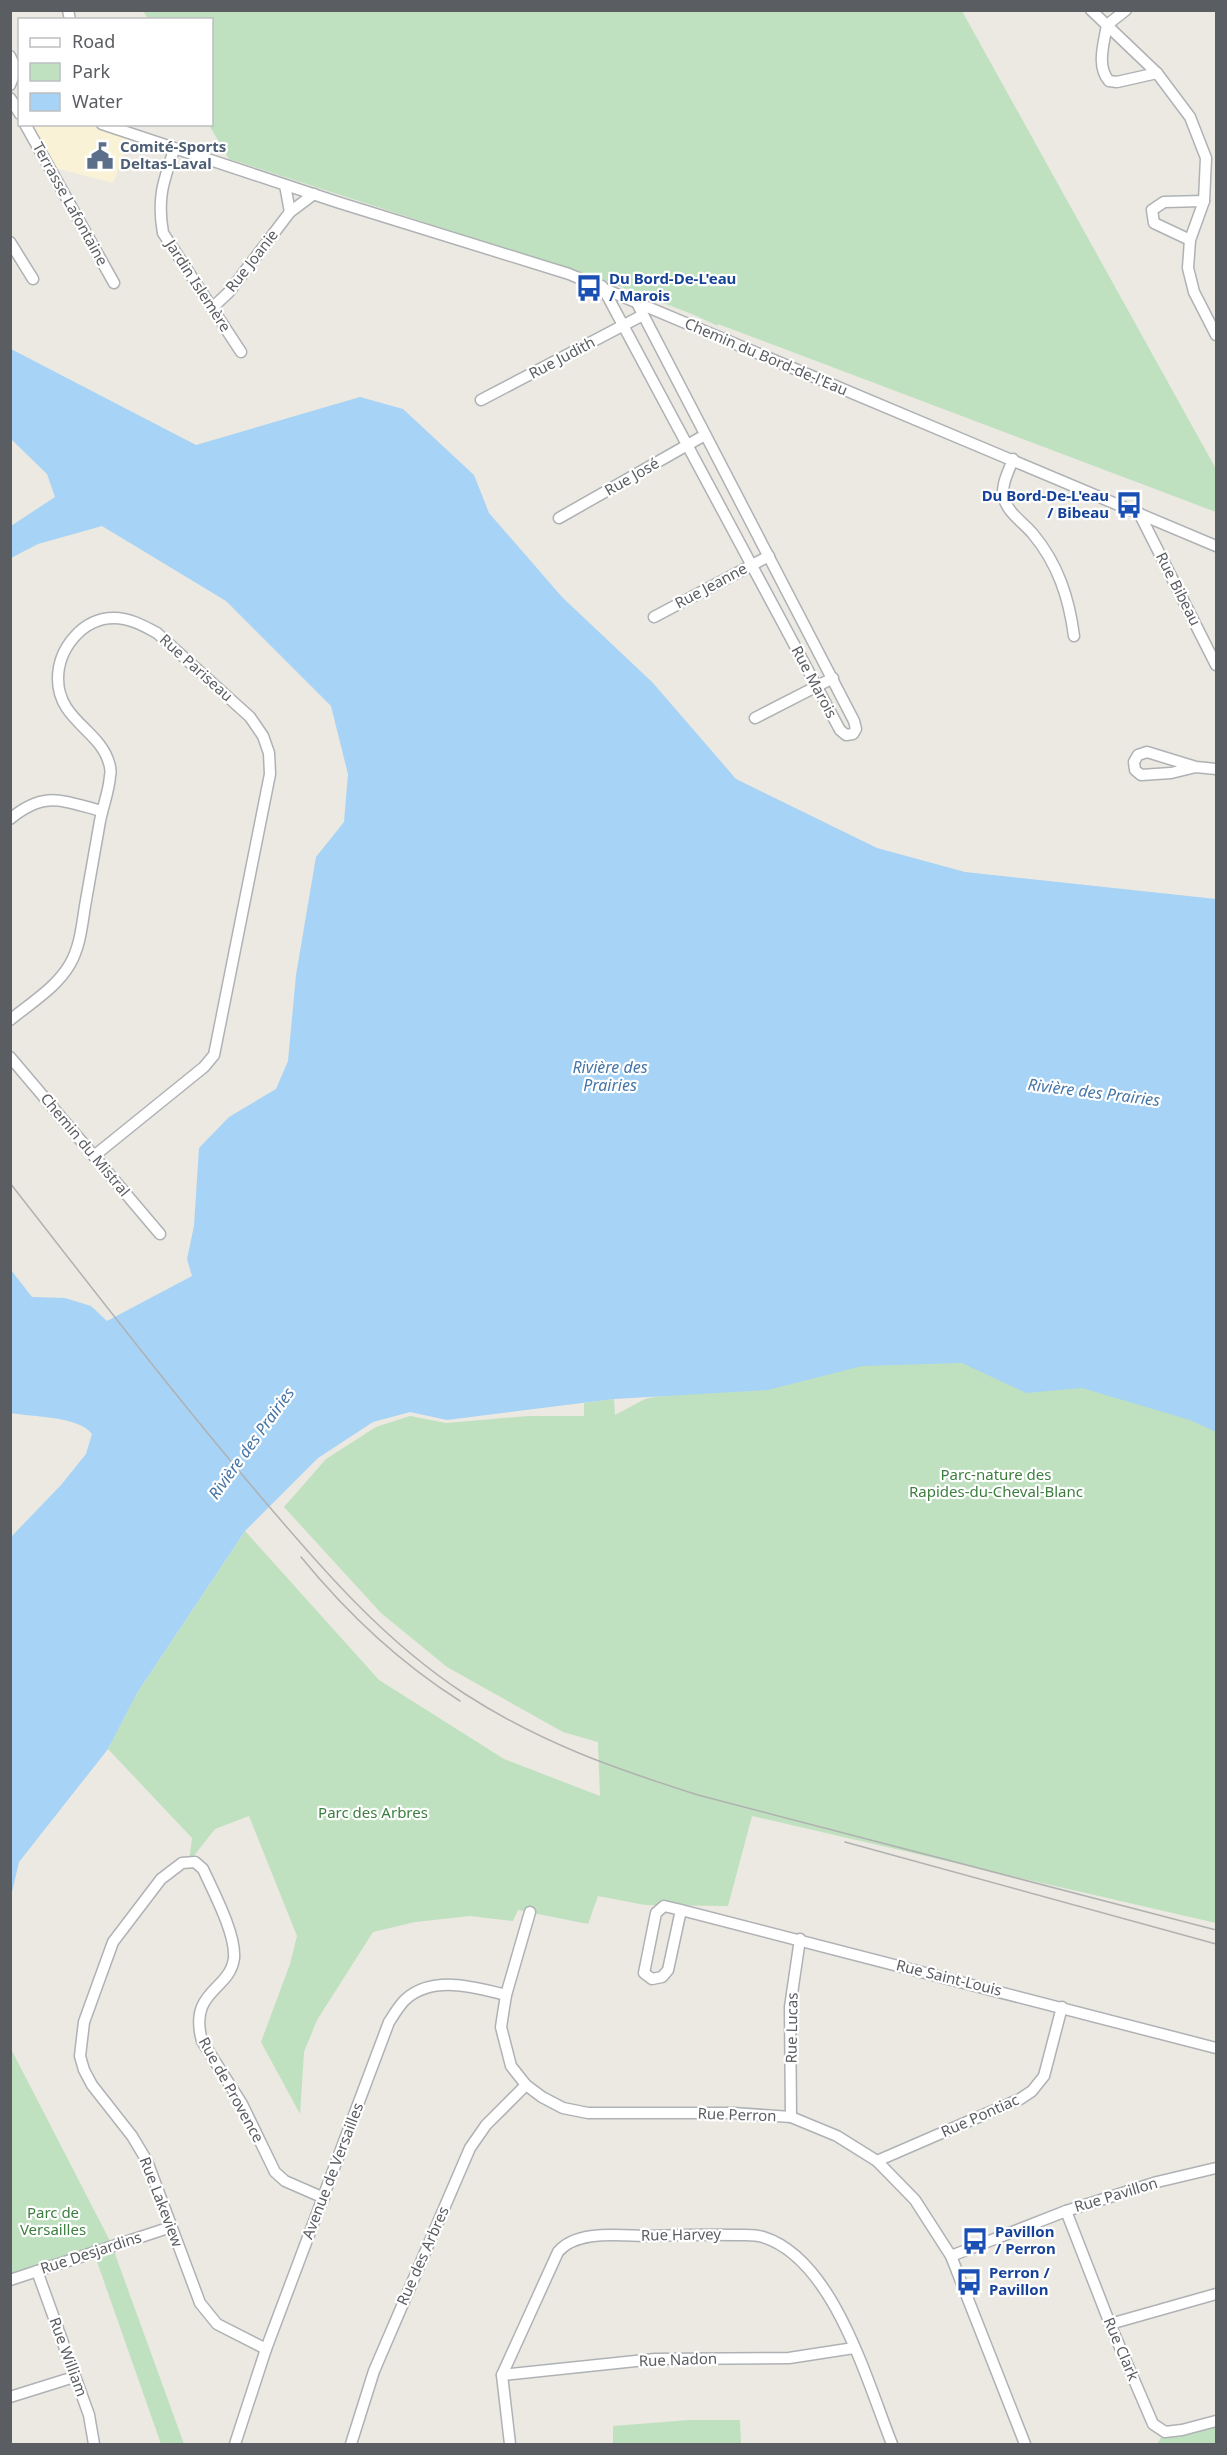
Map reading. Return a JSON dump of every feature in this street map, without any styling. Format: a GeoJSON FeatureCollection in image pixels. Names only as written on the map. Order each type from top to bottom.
{"type":"FeatureCollection","features":[{"type":"Feature","properties":{"kind":"street"},"geometry":{"type":"LineString","coordinates":[[1091,10],[1157,73],[1190,117],[1206,158],[1204,201],[1190,240],[1188,268],[1189,277],[1215,328]]}},
{"type":"Feature","properties":{"kind":"street"},"geometry":{"type":"LineString","coordinates":[[1126,10],[1107,25],[1102,62],[1103,74],[1109,81],[1117,82],[1157,73]]}},
{"type":"Feature","properties":{"kind":"street"},"geometry":{"type":"LineString","coordinates":[[10,56],[18,68],[10,86]]}},
{"type":"Feature","properties":{"kind":"street"},"geometry":{"type":"LineString","coordinates":[[10,96],[18,110]]}},
{"type":"Feature","properties":{"kind":"street","name":"Terrasse Lafontaine"},"geometry":{"type":"LineString","coordinates":[[27,126],[114,283]]}},
{"type":"Feature","properties":{"kind":"street","name":"Chemin du Bord-de-l'Eau"},"geometry":{"type":"LineString","coordinates":[[108,126],[174,150],[602,286],[1216,546]]}},
{"type":"Feature","properties":{"kind":"street","name":"Jardin Islemère"},"geometry":{"type":"LineString","coordinates":[[174,150],[160,187],[159,212],[163,233],[241,352]]}},
{"type":"Feature","properties":{"kind":"street"},"geometry":{"type":"LineString","coordinates":[[285,185],[290,212]]}},
{"type":"Feature","properties":{"kind":"street","name":"Rue Joanie"},"geometry":{"type":"LineString","coordinates":[[212,308],[229,292],[290,212],[314,194]]}},
{"type":"Feature","properties":{"kind":"street"},"geometry":{"type":"LineString","coordinates":[[1190,240],[1154,223],[1152,210],[1164,202],[1204,201]]}},
{"type":"Feature","properties":{"kind":"street"},"geometry":{"type":"LineString","coordinates":[[10,242],[33,279]]}},
{"type":"Feature","properties":{"kind":"street","name":"Rue Marois"},"geometry":{"type":"LineString","coordinates":[[602,286],[840,729],[846,735],[853,734],[856,729],[854,721],[833,678],[636,301]]}},
{"type":"Feature","properties":{"kind":"street","name":"Rue Judith"},"geometry":{"type":"LineString","coordinates":[[481,400],[643,315]]}},
{"type":"Feature","properties":{"kind":"street","name":"Rue José"},"geometry":{"type":"LineString","coordinates":[[559,518],[705,435]]}},
{"type":"Feature","properties":{"kind":"street"},"geometry":{"type":"LineString","coordinates":[[1013,459],[1003,488],[1004,499],[1012,514],[1033,533],[1051,558],[1068,602],[1074,636]]}},
{"type":"Feature","properties":{"kind":"street","name":"Rue Bibeau"},"geometry":{"type":"LineString","coordinates":[[1139,513],[1216,665]]}},
{"type":"Feature","properties":{"kind":"street","name":"Rue Jeanne"},"geometry":{"type":"LineString","coordinates":[[654,616],[769,556]]}},
{"type":"Feature","properties":{"kind":"street","name":"Rue Pariseau"},"geometry":{"type":"LineString","coordinates":[[10,1020],[57,982],[71,963],[79,940],[102,811],[111,775],[110,763],[104,750],[68,713],[61,697],[58,680],[61,660],[68,644],[85,628],[100,621],[114,618],[141,624],[157,633],[250,717],[263,736],[269,753],[270,774],[213,1055],[204,1068],[94,1156]]}},
{"type":"Feature","properties":{"kind":"street"},"geometry":{"type":"LineString","coordinates":[[755,718],[833,678]]}},
{"type":"Feature","properties":{"kind":"street"},"geometry":{"type":"LineString","coordinates":[[1196,766],[1171,773],[1141,775],[1135,770],[1134,762],[1138,755],[1147,752],[1196,766],[1216,769]]}},
{"type":"Feature","properties":{"kind":"street"},"geometry":{"type":"LineString","coordinates":[[10,819],[33,804],[46,800],[102,811]]}},
{"type":"Feature","properties":{"kind":"street","name":"Chemin du Mistral"},"geometry":{"type":"LineString","coordinates":[[10,1057],[160,1234]]}},
{"type":"Feature","properties":{"kind":"street","name":"Rue de Provence"},"geometry":{"type":"LineString","coordinates":[[195,1862],[203,1869],[234,1950],[232,1967],[202,2004],[199,2016],[202,2041],[242,2104],[275,2172],[285,2181],[324,2198]]}},
{"type":"Feature","properties":{"kind":"street","name":"Rue Lakeview"},"geometry":{"type":"LineString","coordinates":[[195,1862],[182,1863],[161,1879],[113,1942],[84,2022],[80,2056],[84,2070],[103,2100],[132,2136],[147,2161],[200,2303],[208,2315],[231,2333],[267,2349]]}},
{"type":"Feature","properties":{"kind":"street","name":"Rue Saint-Louis"},"geometry":{"type":"LineString","coordinates":[[681,1910],[669,1970],[662,1977],[652,1979],[644,1973],[656,1913],[664,1906],[681,1910],[800,1939],[1216,2048]]}},
{"type":"Feature","properties":{"kind":"street","name":"Rue Perron"},"geometry":{"type":"LineString","coordinates":[[530,1912],[506,1995],[501,2027],[511,2066],[526,2085],[563,2108],[588,2113],[733,2113],[791,2117],[837,2136],[877,2161],[915,2200],[951,2256],[1024,2444]]}},
{"type":"Feature","properties":{"kind":"street","name":"Rue Lucas"},"geometry":{"type":"LineString","coordinates":[[791,2117],[790,2007],[800,1939]]}},
{"type":"Feature","properties":{"kind":"street","name":"Avenue de Versailles"},"geometry":{"type":"LineString","coordinates":[[235,2445],[267,2349],[389,2022],[406,1999],[423,1990],[446,1985],[480,1988],[506,1995]]}},
{"type":"Feature","properties":{"kind":"street","name":"Rue Pontiac"},"geometry":{"type":"LineString","coordinates":[[877,2161],[1020,2100],[1032,2091],[1044,2076],[1062,2007]]}},
{"type":"Feature","properties":{"kind":"street","name":"Rue des Arbres"},"geometry":{"type":"LineString","coordinates":[[351,2445],[374,2371],[470,2148],[486,2125],[526,2085]]}},
{"type":"Feature","properties":{"kind":"street","name":"Rue Pavillon"},"geometry":{"type":"LineString","coordinates":[[951,2256],[1066,2211],[1157,2182],[1216,2168]]}},
{"type":"Feature","properties":{"kind":"street","name":"Rue Clark"},"geometry":{"type":"LineString","coordinates":[[1066,2211],[1110,2324],[1153,2424],[1165,2432],[1216,2421]]}},
{"type":"Feature","properties":{"kind":"street","name":"Rue Desjardins"},"geometry":{"type":"LineString","coordinates":[[10,2280],[171,2227]]}},
{"type":"Feature","properties":{"kind":"street","name":"Rue Harvey"},"geometry":{"type":"LineString","coordinates":[[501,2376],[558,2252],[565,2243],[597,2237],[703,2234],[762,2236],[785,2247],[808,2267],[832,2297],[892,2445]]}},
{"type":"Feature","properties":{"kind":"street","name":"Rue William"},"geometry":{"type":"LineString","coordinates":[[37,2271],[89,2415],[94,2445]]}},
{"type":"Feature","properties":{"kind":"street"},"geometry":{"type":"LineString","coordinates":[[1110,2324],[1216,2294]]}},
{"type":"Feature","properties":{"kind":"street","name":"Rue Nadon"},"geometry":{"type":"LineString","coordinates":[[501,2376],[655,2359],[789,2358],[854,2348]]}},
{"type":"Feature","properties":{"kind":"street"},"geometry":{"type":"LineString","coordinates":[[501,2376],[510,2445]]}},
{"type":"Feature","properties":{"kind":"street"},"geometry":{"type":"LineString","coordinates":[[10,2397],[74,2378]]}},
{"type":"Feature","properties":{"kind":"shaded area"},"geometry":{"type":"Polygon","coordinates":[[[24,126],[101,126],[131,136],[113,183],[48,166],[24,126]]]}},
{"type":"Feature","properties":{"kind":"green space"},"geometry":{"type":"Polygon","coordinates":[[[143,11],[962,11],[1216,469],[1216,512],[718,324],[718,326],[606,281],[229,159],[210,126],[213,126],[213,18],[147,18],[143,11]]]}},
{"type":"Feature","properties":{"kind":"green space","name":"Parc-nature des Rapides-du-Cheval-Blanc"},"geometry":{"type":"Polygon","coordinates":[[[1216,1294],[1216,1923],[752,1816],[728,1906],[645,1905],[598,1896],[588,1924],[518,1910],[513,1921],[470,1916],[415,1922],[373,1932],[317,2020],[304,2052],[300,2114],[261,2042],[290,1964],[297,1936],[249,1816],[215,1829],[189,1862],[192,1838],[108,1749],[137,1693],[245,1531],[379,1680],[504,1759],[600,1796],[598,1742],[563,1732],[447,1667],[381,1613],[284,1507],[326,1459],[376,1427],[410,1416],[446,1423],[528,1416],[584,1416],[584,1403],[614,1399],[615,1415],[645,1399],[739,1380],[1216,1294]]]}},
{"type":"Feature","properties":{"kind":"green space","name":"Parc de Versailles"},"geometry":{"type":"Polygon","coordinates":[[[10,2047],[111,2243],[184,2444],[161,2444],[94,2253],[11,2280],[10,2047]]]}},
{"type":"Feature","properties":{"kind":"green space"},"geometry":{"type":"Polygon","coordinates":[[[689,2420],[740,2420],[741,2444],[613,2444],[613,2426],[689,2420]]]}},
{"type":"Feature","properties":{"kind":"green space"},"geometry":{"type":"Polygon","coordinates":[[[1216,2421],[1216,2444],[1157,2444],[1165,2432],[1216,2421]]]}},
{"type":"Feature","properties":{"kind":"water","name":"Rivière des Prairies"},"geometry":{"type":"Polygon","coordinates":[[[11,349],[196,445],[360,397],[403,409],[474,475],[489,513],[562,597],[653,683],[736,779],[877,848],[965,872],[1216,899],[1216,1432],[1190,1420],[1082,1388],[1026,1393],[962,1363],[862,1366],[768,1390],[614,1399],[447,1420],[410,1412],[373,1422],[318,1458],[245,1531],[137,1693],[108,1749],[19,1862],[11,1896],[11,1537],[61,1485],[86,1454],[92,1434],[86,1428],[66,1420],[11,1413],[11,1270],[32,1297],[65,1298],[91,1306],[107,1321],[192,1276],[187,1259],[194,1226],[199,1148],[229,1117],[276,1089],[288,1061],[296,975],[316,857],[344,822],[348,774],[331,706],[226,601],[102,526],[38,544],[11,558],[11,526],[55,497],[47,474],[11,439],[11,349]]]}},
{"type":"Feature","properties":{"kind":"tram line"},"geometry":{"type":"LineString","coordinates":[[10,1183],[134,1342],[307,1551],[381,1628],[436,1674],[465,1694],[522,1727],[578,1753],[698,1795],[1216,1930]]}},
{"type":"Feature","properties":{"kind":"tram line"},"geometry":{"type":"LineString","coordinates":[[301,1557],[355,1617],[416,1670],[460,1701]]}},
{"type":"Feature","properties":{"kind":"tram line"},"geometry":{"type":"LineString","coordinates":[[845,1842],[1216,1944]]}},
{"type":"Feature","properties":{"kind":"place","name":"Comité-Sports Deltas-Laval"},"geometry":{"type":"Point","coordinates":[100,156]}},
{"type":"Feature","properties":{"kind":"place","name":"Du Bord-De-L'eau / Marois"},"geometry":{"type":"Point","coordinates":[589,288]}},
{"type":"Feature","properties":{"kind":"place","name":"Du Bord-De-L'eau / Bibeau"},"geometry":{"type":"Point","coordinates":[1129,505]}},
{"type":"Feature","properties":{"kind":"place","name":"Pavillon / Perron"},"geometry":{"type":"Point","coordinates":[975,2241]}},
{"type":"Feature","properties":{"kind":"place","name":"Perron / Pavillon"},"geometry":{"type":"Point","coordinates":[969,2282]}},
{"type":"Feature","properties":{"kind":"park label","name":"Parc des Arbres"},"geometry":{"type":"Point","coordinates":[373,1813]}}]}
